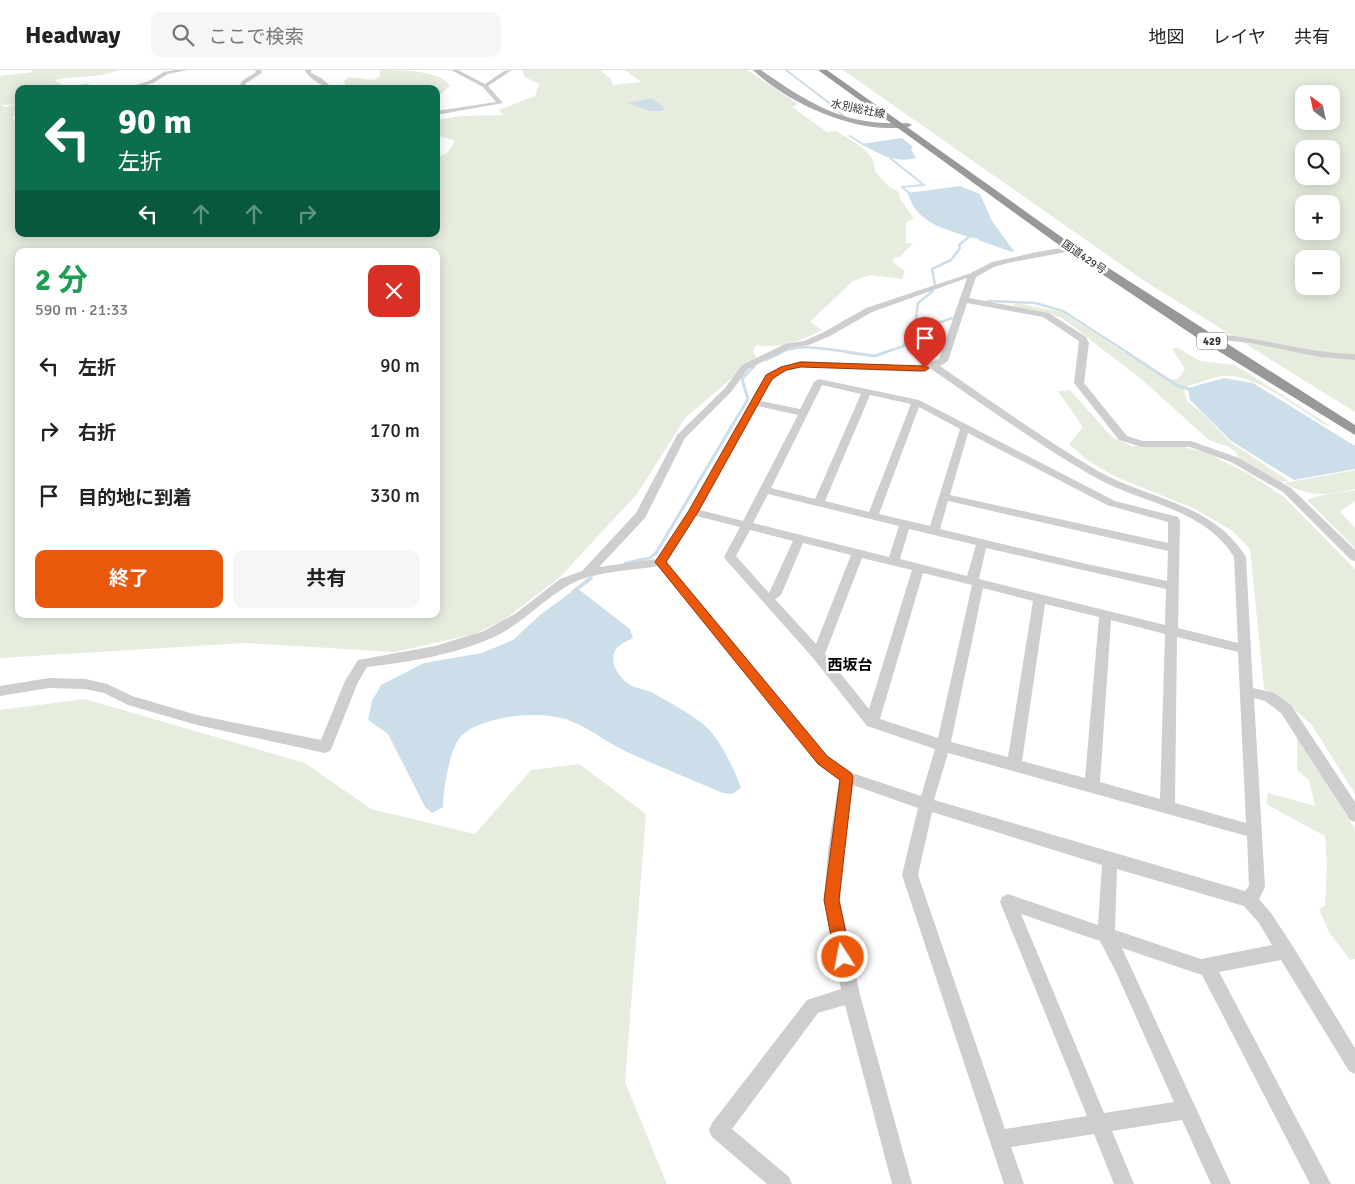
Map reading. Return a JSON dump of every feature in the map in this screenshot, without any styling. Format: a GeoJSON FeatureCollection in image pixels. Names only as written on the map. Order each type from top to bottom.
{"type":"FeatureCollection","features":[{"type":"Feature","properties":{"kind":"highway","name":"国道429号"},"geometry":{"type":"LineString","coordinates":[[822,70],[1199,333],[1355,431]]}},
{"type":"Feature","properties":{"kind":"highway","name":"国道429号"},"geometry":{"type":"LineString","coordinates":[[829,70],[904,126]]}},
{"type":"Feature","properties":{"kind":"highway","name":"国道429号"},"geometry":{"type":"LineString","coordinates":[[1075,247],[1216,338],[1355,423]]}},
{"type":"Feature","properties":{"kind":"main road","name":"水別総社線"},"geometry":{"type":"LineString","coordinates":[[756,70],[820,112],[866,125],[904,126]]}},
{"type":"Feature","properties":{"kind":"street"},"geometry":{"type":"LineString","coordinates":[[139,85],[151,82],[166,73],[185,70]]}},
{"type":"Feature","properties":{"kind":"street"},"geometry":{"type":"LineString","coordinates":[[243,85],[244,82],[259,73],[258,70]]}},
{"type":"Feature","properties":{"kind":"street"},"geometry":{"type":"LineString","coordinates":[[308,70],[309,74],[326,85]]}},
{"type":"Feature","properties":{"kind":"street"},"geometry":{"type":"LineString","coordinates":[[440,112],[500,103],[485,86],[454,70]]}},
{"type":"Feature","properties":{"kind":"street"},"geometry":{"type":"LineString","coordinates":[[485,86],[496,76],[509,70]]}},
{"type":"Feature","properties":{"kind":"street"},"geometry":{"type":"LineString","coordinates":[[585,575],[642,515],[681,437],[728,390],[745,367],[788,346],[806,343],[827,334],[869,310],[972,277],[988,266],[1075,247]]}},
{"type":"Feature","properties":{"kind":"street"},"geometry":{"type":"LineString","coordinates":[[0,691],[49,683],[85,684],[107,689],[128,700],[196,720],[325,747],[352,682],[363,663],[390,660],[473,639],[501,628],[530,611],[564,582],[585,575],[661,562],[693,512],[769,377],[784,368],[796,365],[813,364],[910,370],[933,366],[946,357],[972,277]]}},
{"type":"Feature","properties":{"kind":"street"},"geometry":{"type":"LineString","coordinates":[[964,300],[1051,317],[1083,340],[1079,383],[1123,438],[1142,444],[1191,444],[1235,460],[1287,490],[1355,557]]}},
{"type":"Feature","properties":{"kind":"street"},"geometry":{"type":"LineString","coordinates":[[1216,338],[1235,338],[1329,355],[1355,357]]}},
{"type":"Feature","properties":{"kind":"street"},"geometry":{"type":"LineString","coordinates":[[933,366],[1100,477],[1191,514],[1225,537],[1240,557],[1257,887],[1249,900]]}},
{"type":"Feature","properties":{"kind":"street"},"geometry":{"type":"LineString","coordinates":[[1167,808],[1174,520],[1111,503],[916,402],[819,382],[766,490],[730,557],[818,655],[872,722],[943,746],[1092,786],[1167,808],[1255,832]]}},
{"type":"Feature","properties":{"kind":"street"},"geometry":{"type":"LineString","coordinates":[[819,503],[867,391]]}},
{"type":"Feature","properties":{"kind":"street"},"geometry":{"type":"LineString","coordinates":[[754,402],[804,414]]}},
{"type":"Feature","properties":{"kind":"street"},"geometry":{"type":"LineString","coordinates":[[873,516],[916,402]]}},
{"type":"Feature","properties":{"kind":"street"},"geometry":{"type":"LineString","coordinates":[[934,531],[965,427]]}},
{"type":"Feature","properties":{"kind":"street"},"geometry":{"type":"LineString","coordinates":[[766,490],[1082,567],[1172,586]]}},
{"type":"Feature","properties":{"kind":"street"},"geometry":{"type":"LineString","coordinates":[[945,497],[1173,548]]}},
{"type":"Feature","properties":{"kind":"street"},"geometry":{"type":"LineString","coordinates":[[693,512],[1245,649]]}},
{"type":"Feature","properties":{"kind":"street"},"geometry":{"type":"LineString","coordinates":[[894,561],[905,524]]}},
{"type":"Feature","properties":{"kind":"street"},"geometry":{"type":"LineString","coordinates":[[766,598],[775,595],[800,539]]}},
{"type":"Feature","properties":{"kind":"street"},"geometry":{"type":"LineString","coordinates":[[982,542],[943,746],[926,804],[910,875],[1014,1184]]}},
{"type":"Feature","properties":{"kind":"street"},"geometry":{"type":"LineString","coordinates":[[818,655],[858,552]]}},
{"type":"Feature","properties":{"kind":"street"},"geometry":{"type":"LineString","coordinates":[[661,562],[822,760],[847,777],[926,804],[1249,900],[1265,918],[1355,1065]]}},
{"type":"Feature","properties":{"kind":"street"},"geometry":{"type":"LineString","coordinates":[[872,722],[919,567]]}},
{"type":"Feature","properties":{"kind":"street"},"geometry":{"type":"LineString","coordinates":[[1014,765],[1040,598]]}},
{"type":"Feature","properties":{"kind":"street"},"geometry":{"type":"LineString","coordinates":[[1092,786],[1105,614]]}},
{"type":"Feature","properties":{"kind":"street"},"geometry":{"type":"LineString","coordinates":[[1247,692],[1269,697],[1286,709],[1355,815]]}},
{"type":"Feature","properties":{"kind":"street"},"geometry":{"type":"LineString","coordinates":[[847,777],[832,900],[851,995],[902,1184]]}},
{"type":"Feature","properties":{"kind":"street"},"geometry":{"type":"LineString","coordinates":[[1110,860],[1106,936],[1122,966],[1221,1184]]}},
{"type":"Feature","properties":{"kind":"street"},"geometry":{"type":"LineString","coordinates":[[1124,1184],[1008,902],[1201,967],[1286,951]]}},
{"type":"Feature","properties":{"kind":"street"},"geometry":{"type":"LineString","coordinates":[[1207,966],[1321,1184]]}},
{"type":"Feature","properties":{"kind":"street"},"geometry":{"type":"LineString","coordinates":[[782,1184],[719,1130],[813,1006],[851,995]]}},
{"type":"Feature","properties":{"kind":"street"},"geometry":{"type":"LineString","coordinates":[[999,1139],[1186,1110]]}},
{"type":"Feature","properties":{"kind":"shaded area"},"geometry":{"type":"Polygon","coordinates":[[[31,70],[119,70],[103,75],[54,80],[63,85],[15,85],[15,104],[1,105],[6,107],[15,105],[15,115],[12,117],[15,122],[15,237],[440,237],[440,156],[447,153],[455,141],[440,136],[440,119],[461,116],[503,115],[499,110],[535,96],[539,84],[525,77],[522,70],[605,70],[601,71],[610,78],[613,85],[641,82],[625,70],[747,70],[798,104],[792,107],[827,132],[836,131],[867,152],[874,164],[875,171],[889,187],[899,192],[900,198],[914,219],[906,222],[906,243],[913,243],[900,257],[894,258],[893,262],[905,271],[902,279],[870,275],[853,281],[810,322],[822,330],[790,344],[775,346],[756,345],[753,352],[757,357],[686,417],[637,494],[561,576],[503,621],[474,634],[395,652],[246,643],[0,658],[0,76],[32,72],[31,70]]]}},
{"type":"Feature","properties":{"kind":"shaded area"},"geometry":{"type":"Polygon","coordinates":[[[380,70],[419,72],[438,77],[450,86],[440,95],[440,85],[346,85],[344,81],[349,77],[374,80],[380,76],[380,70]]]}},
{"type":"Feature","properties":{"kind":"shaded area"},"geometry":{"type":"Polygon","coordinates":[[[843,70],[1355,70],[1355,412],[1146,282],[843,70]]]}},
{"type":"Feature","properties":{"kind":"shaded area"},"geometry":{"type":"Polygon","coordinates":[[[1016,303],[1062,312],[1166,380],[1178,379],[1185,369],[1172,349],[1178,348],[1200,361],[1235,365],[1331,426],[1323,424],[1261,385],[1234,376],[1214,378],[1188,386],[1184,390],[1187,401],[1203,414],[1230,442],[1289,481],[1280,482],[1238,457],[1236,452],[1229,447],[1209,440],[1140,378],[1063,319],[1049,313],[1013,306],[1016,303]]]}},
{"type":"Feature","properties":{"kind":"shaded area"},"geometry":{"type":"Polygon","coordinates":[[[1070,390],[1112,437],[1132,446],[1180,446],[1207,453],[1251,475],[1284,497],[1355,569],[1355,794],[1312,725],[1285,701],[1264,689],[1250,549],[1231,530],[1193,508],[1116,477],[1087,460],[1069,444],[1083,427],[1058,391],[1070,390]]]}},
{"type":"Feature","properties":{"kind":"shaded area"},"geometry":{"type":"Polygon","coordinates":[[[1355,470],[1355,489],[1345,491],[1327,494],[1310,493],[1284,483],[1355,470]]]}},
{"type":"Feature","properties":{"kind":"shaded area"},"geometry":{"type":"Polygon","coordinates":[[[1355,490],[1355,501],[1340,512],[1355,528],[1355,548],[1307,500],[1355,490]]]}},
{"type":"Feature","properties":{"kind":"shaded area"},"geometry":{"type":"Polygon","coordinates":[[[85,699],[305,763],[371,809],[475,834],[531,770],[579,764],[646,814],[625,1082],[667,1184],[0,1184],[0,710],[85,699]]]}},
{"type":"Feature","properties":{"kind":"shaded area"},"geometry":{"type":"Polygon","coordinates":[[[1297,736],[1355,829],[1355,959],[1350,960],[1329,932],[1319,909],[1325,906],[1327,866],[1325,836],[1266,804],[1268,793],[1315,806],[1309,780],[1297,770],[1297,736]]]}},
{"type":"Feature","properties":{"kind":"water"},"geometry":{"type":"Polygon","coordinates":[[[652,98],[665,108],[662,111],[649,111],[628,103],[652,98]]]}},
{"type":"Feature","properties":{"kind":"water"},"geometry":{"type":"Polygon","coordinates":[[[902,138],[913,147],[911,149],[916,158],[894,159],[861,144],[902,138]]]}},
{"type":"Feature","properties":{"kind":"water"},"geometry":{"type":"Polygon","coordinates":[[[960,186],[980,194],[992,221],[1014,251],[1012,252],[978,240],[980,239],[950,231],[932,223],[917,211],[908,193],[960,186]]]}},
{"type":"Feature","properties":{"kind":"water"},"geometry":{"type":"Polygon","coordinates":[[[913,330],[926,333],[916,348],[902,345],[913,330]]]}},
{"type":"Feature","properties":{"kind":"water"},"geometry":{"type":"Polygon","coordinates":[[[1224,378],[1253,383],[1355,446],[1355,469],[1294,480],[1231,441],[1190,400],[1188,388],[1224,378]]]}},
{"type":"Feature","properties":{"kind":"water"},"geometry":{"type":"Polygon","coordinates":[[[577,588],[630,629],[633,638],[617,648],[613,658],[616,669],[623,679],[632,686],[653,693],[684,711],[709,729],[730,762],[741,788],[732,794],[723,793],[625,751],[568,720],[543,715],[514,716],[484,723],[462,735],[454,748],[451,758],[444,790],[443,807],[432,813],[425,807],[388,734],[368,720],[372,701],[381,685],[424,663],[482,653],[513,640],[541,614],[577,588]]]}},
{"type":"Feature","properties":{"kind":"waterway"},"geometry":{"type":"LineString","coordinates":[[786,70],[837,109],[844,117]]}},
{"type":"Feature","properties":{"kind":"waterway"},"geometry":{"type":"LineString","coordinates":[[850,136],[864,145]]}},
{"type":"Feature","properties":{"kind":"waterway"},"geometry":{"type":"LineString","coordinates":[[890,158],[924,185],[902,187],[909,193]]}},
{"type":"Feature","properties":{"kind":"waterway"},"geometry":{"type":"LineString","coordinates":[[935,285],[932,269],[951,260],[960,248],[959,245],[970,236]]}},
{"type":"Feature","properties":{"kind":"waterway"},"geometry":{"type":"LineString","coordinates":[[914,333],[918,303],[933,291]]}},
{"type":"Feature","properties":{"kind":"waterway"},"geometry":{"type":"LineString","coordinates":[[988,301],[1035,303],[1063,311],[1128,353]]}},
{"type":"Feature","properties":{"kind":"waterway"},"geometry":{"type":"LineString","coordinates":[[915,331],[952,318]]}},
{"type":"Feature","properties":{"kind":"waterway"},"geometry":{"type":"LineString","coordinates":[[886,352],[907,345]]}},
{"type":"Feature","properties":{"kind":"waterway"},"geometry":{"type":"LineString","coordinates":[[782,352],[807,347],[856,353]]}},
{"type":"Feature","properties":{"kind":"waterway"},"geometry":{"type":"LineString","coordinates":[[766,360],[782,352]]}},
{"type":"Feature","properties":{"kind":"waterway"},"geometry":{"type":"LineString","coordinates":[[846,352],[875,356],[886,352]]}},
{"type":"Feature","properties":{"kind":"waterway"},"geometry":{"type":"LineString","coordinates":[[1126,352],[1178,386],[1192,390]]}},
{"type":"Feature","properties":{"kind":"waterway"},"geometry":{"type":"LineString","coordinates":[[636,561],[650,558],[656,553],[748,399],[742,379],[755,365]]}},
{"type":"Feature","properties":{"kind":"waterway"},"geometry":{"type":"LineString","coordinates":[[625,564],[641,560]]}},
{"type":"Feature","properties":{"kind":"waterway"},"geometry":{"type":"LineString","coordinates":[[573,592],[591,578]]}},
{"type":"Feature","properties":{"kind":"district","name":"西坂台"},"geometry":{"type":"Point","coordinates":[850,665]}},
{"type":"Feature","properties":{"kind":"route"},"geometry":{"type":"LineString","coordinates":[[843,957],[832,900],[836,851],[847,777],[822,760],[661,562],[693,512],[754,402],[769,377],[775,372],[801,364],[910,370],[925,368]]}}]}
